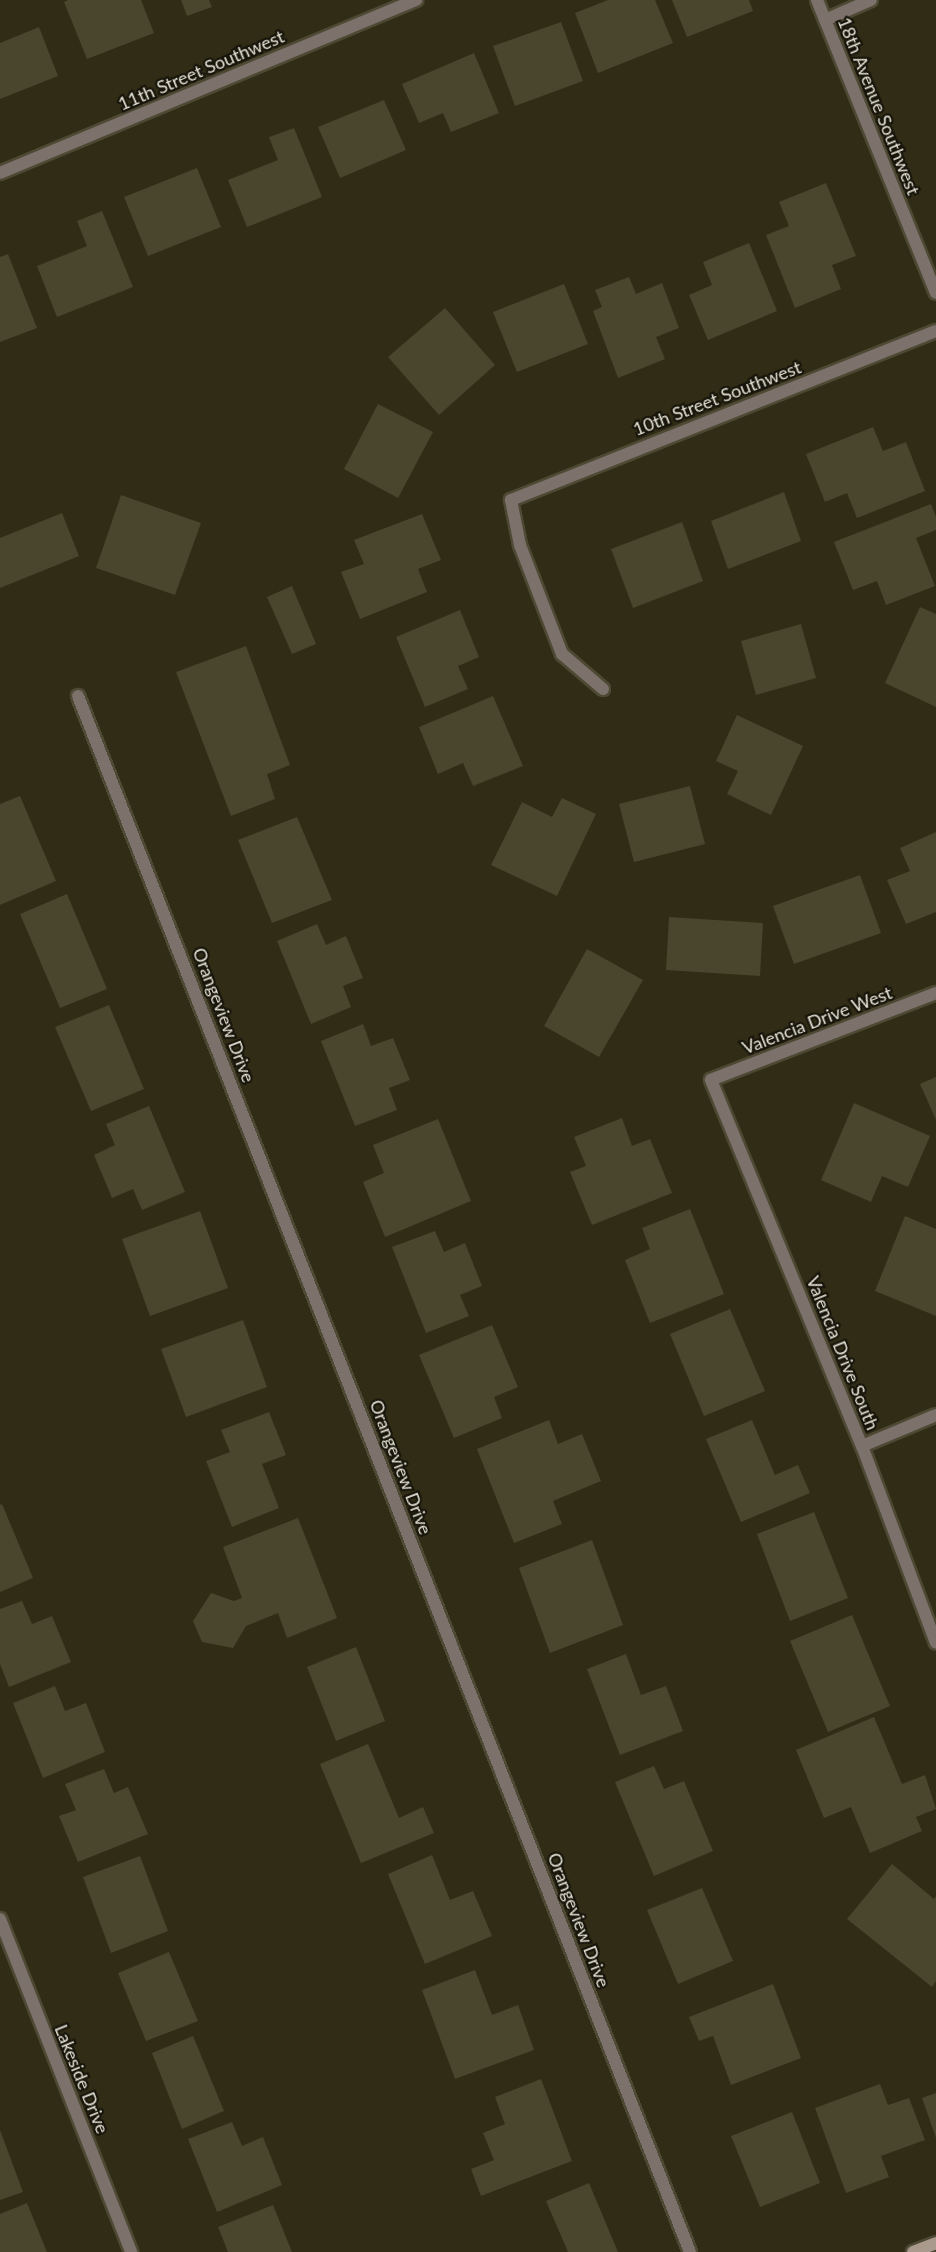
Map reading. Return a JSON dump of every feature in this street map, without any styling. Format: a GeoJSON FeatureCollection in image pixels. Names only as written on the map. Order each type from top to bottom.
{"type":"FeatureCollection","features":[{"type":"Feature","properties":{"kind":"main road"},"geometry":{"type":"LineString","coordinates":[[913,2252],[936,2242]]}},
{"type":"Feature","properties":{"kind":"street","name":"11th Street Southwest"},"geometry":{"type":"LineString","coordinates":[[0,173],[416,0]]}},
{"type":"Feature","properties":{"kind":"street","name":"18th Avenue Southwest"},"geometry":{"type":"LineString","coordinates":[[817,0],[936,293]]}},
{"type":"Feature","properties":{"kind":"street"},"geometry":{"type":"LineString","coordinates":[[825,20],[871,0]]}},
{"type":"Feature","properties":{"kind":"street","name":"10th Street Southwest"},"geometry":{"type":"LineString","coordinates":[[603,689],[562,654],[520,545],[511,500],[936,331]]}},
{"type":"Feature","properties":{"kind":"street","name":"Orangeview Drive"},"geometry":{"type":"LineString","coordinates":[[78,696],[690,2252]]}},
{"type":"Feature","properties":{"kind":"street","name":"Valencia Drive West"},"geometry":{"type":"LineString","coordinates":[[711,1080],[936,993]]}},
{"type":"Feature","properties":{"kind":"street","name":"Valencia Drive South"},"geometry":{"type":"LineString","coordinates":[[711,1080],[862,1446],[936,1643]]}},
{"type":"Feature","properties":{"kind":"street"},"geometry":{"type":"LineString","coordinates":[[862,1446],[936,1415]]}},
{"type":"Feature","properties":{"kind":"street","name":"Lakeside Drive"},"geometry":{"type":"LineString","coordinates":[[0,1919],[131,2252]]}},
{"type":"Feature","properties":{"kind":"building"},"geometry":{"type":"Polygon","coordinates":[[[68,0],[141,0],[154,33],[87,59],[64,2],[68,0]]]}},
{"type":"Feature","properties":{"kind":"building"},"geometry":{"type":"Polygon","coordinates":[[[181,0],[209,0],[212,7],[187,16],[181,0]]]}},
{"type":"Feature","properties":{"kind":"building"},"geometry":{"type":"Polygon","coordinates":[[[608,0],[655,0],[673,43],[598,73],[575,13],[608,0]]]}},
{"type":"Feature","properties":{"kind":"building"},"geometry":{"type":"Polygon","coordinates":[[[672,0],[749,0],[753,11],[687,37],[672,0]]]}},
{"type":"Feature","properties":{"kind":"building"},"geometry":{"type":"Polygon","coordinates":[[[561,22],[583,81],[515,106],[493,46],[561,22]]]}},
{"type":"Feature","properties":{"kind":"building"},"geometry":{"type":"Polygon","coordinates":[[[39,27],[58,76],[0,99],[0,43],[39,27]]]}},
{"type":"Feature","properties":{"kind":"building"},"geometry":{"type":"Polygon","coordinates":[[[474,53],[499,113],[451,132],[443,113],[419,123],[402,84],[474,53]]]}},
{"type":"Feature","properties":{"kind":"building"},"geometry":{"type":"Polygon","coordinates":[[[384,100],[406,150],[340,178],[318,127],[384,100]]]}},
{"type":"Feature","properties":{"kind":"building"},"geometry":{"type":"Polygon","coordinates":[[[294,128],[322,197],[247,227],[228,180],[278,160],[269,137],[294,128]]]}},
{"type":"Feature","properties":{"kind":"building"},"geometry":{"type":"Polygon","coordinates":[[[197,168],[221,227],[148,256],[124,197],[197,168]]]}},
{"type":"Feature","properties":{"kind":"building"},"geometry":{"type":"Polygon","coordinates":[[[826,183],[856,256],[832,265],[841,289],[795,308],[766,235],[789,226],[779,202],[826,183]]]}},
{"type":"Feature","properties":{"kind":"building"},"geometry":{"type":"Polygon","coordinates":[[[102,211],[133,287],[57,317],[37,266],[87,246],[77,221],[102,211]]]}},
{"type":"Feature","properties":{"kind":"building"},"geometry":{"type":"Polygon","coordinates":[[[749,243],[777,311],[708,340],[689,295],[712,285],[703,262],[749,243]]]}},
{"type":"Feature","properties":{"kind":"building"},"geometry":{"type":"Polygon","coordinates":[[[8,254],[37,328],[0,342],[0,257],[8,254]]]}},
{"type":"Feature","properties":{"kind":"building"},"geometry":{"type":"Polygon","coordinates":[[[629,277],[636,294],[662,283],[679,328],[656,337],[665,359],[618,378],[593,311],[602,307],[595,290],[629,277]]]}},
{"type":"Feature","properties":{"kind":"building"},"geometry":{"type":"Polygon","coordinates":[[[564,284],[588,344],[517,372],[493,312],[564,284]]]}},
{"type":"Feature","properties":{"kind":"building"},"geometry":{"type":"Polygon","coordinates":[[[445,308],[495,365],[439,415],[388,357],[445,308]]]}},
{"type":"Feature","properties":{"kind":"building"},"geometry":{"type":"Polygon","coordinates":[[[378,404],[433,432],[398,498],[344,469],[378,404]]]}},
{"type":"Feature","properties":{"kind":"building"},"geometry":{"type":"Polygon","coordinates":[[[873,427],[883,451],[906,442],[925,491],[857,518],[847,493],[825,502],[806,454],[873,427]]]}},
{"type":"Feature","properties":{"kind":"building"},"geometry":{"type":"Polygon","coordinates":[[[784,492],[801,541],[728,569],[711,521],[784,492]]]}},
{"type":"Feature","properties":{"kind":"building"},"geometry":{"type":"Polygon","coordinates":[[[121,495],[201,523],[175,595],[96,568],[121,495]]]}},
{"type":"Feature","properties":{"kind":"building"},"geometry":{"type":"Polygon","coordinates":[[[931,504],[936,517],[936,530],[916,538],[935,586],[886,605],[877,581],[853,590],[834,542],[931,504]]]}},
{"type":"Feature","properties":{"kind":"building"},"geometry":{"type":"Polygon","coordinates":[[[62,513],[79,556],[0,588],[0,538],[62,513]]]}},
{"type":"Feature","properties":{"kind":"building"},"geometry":{"type":"Polygon","coordinates":[[[422,514],[441,560],[418,569],[427,592],[360,619],[341,572],[364,564],[354,540],[422,514]]]}},
{"type":"Feature","properties":{"kind":"building"},"geometry":{"type":"Polygon","coordinates":[[[682,522],[703,581],[633,608],[611,549],[682,522]]]}},
{"type":"Feature","properties":{"kind":"building"},"geometry":{"type":"Polygon","coordinates":[[[292,586],[316,644],[292,654],[267,597],[292,586]]]}},
{"type":"Feature","properties":{"kind":"building"},"geometry":{"type":"Polygon","coordinates":[[[920,607],[936,614],[936,707],[885,683],[920,607]]]}},
{"type":"Feature","properties":{"kind":"building"},"geometry":{"type":"Polygon","coordinates":[[[460,610],[479,657],[458,666],[468,689],[425,707],[396,637],[460,610]]]}},
{"type":"Feature","properties":{"kind":"building"},"geometry":{"type":"Polygon","coordinates":[[[801,624],[816,678],[756,695],[741,641],[801,624]]]}},
{"type":"Feature","properties":{"kind":"building"},"geometry":{"type":"Polygon","coordinates":[[[246,646],[290,765],[267,774],[275,799],[231,816],[176,672],[246,646]]]}},
{"type":"Feature","properties":{"kind":"building"},"geometry":{"type":"Polygon","coordinates":[[[493,696],[523,766],[473,786],[463,763],[438,774],[419,727],[493,696]]]}},
{"type":"Feature","properties":{"kind":"building"},"geometry":{"type":"Polygon","coordinates":[[[737,715],[803,746],[771,815],[727,794],[738,771],[716,761],[737,715]]]}},
{"type":"Feature","properties":{"kind":"building"},"geometry":{"type":"Polygon","coordinates":[[[690,786],[705,844],[634,862],[619,804],[690,786]]]}},
{"type":"Feature","properties":{"kind":"building"},"geometry":{"type":"Polygon","coordinates":[[[20,796],[56,881],[0,905],[0,804],[20,796]]]}},
{"type":"Feature","properties":{"kind":"building"},"geometry":{"type":"Polygon","coordinates":[[[562,798],[596,814],[557,896],[491,865],[522,802],[552,817],[562,798]]]}},
{"type":"Feature","properties":{"kind":"building"},"geometry":{"type":"Polygon","coordinates":[[[297,817],[332,900],[272,923],[238,840],[297,817]]]}},
{"type":"Feature","properties":{"kind":"building"},"geometry":{"type":"Polygon","coordinates":[[[936,832],[936,912],[906,924],[887,880],[910,871],[900,848],[936,832]]]}},
{"type":"Feature","properties":{"kind":"building"},"geometry":{"type":"Polygon","coordinates":[[[860,875],[881,933],[794,964],[773,906],[860,875]]]}},
{"type":"Feature","properties":{"kind":"building"},"geometry":{"type":"Polygon","coordinates":[[[67,894],[107,989],[60,1008],[20,914],[67,894]]]}},
{"type":"Feature","properties":{"kind":"building"},"geometry":{"type":"Polygon","coordinates":[[[669,917],[763,923],[760,976],[666,970],[669,917]]]}},
{"type":"Feature","properties":{"kind":"building"},"geometry":{"type":"Polygon","coordinates":[[[317,924],[326,945],[346,936],[363,978],[343,986],[351,1007],[311,1024],[277,941],[317,924]]]}},
{"type":"Feature","properties":{"kind":"building"},"geometry":{"type":"Polygon","coordinates":[[[587,949],[643,980],[599,1057],[544,1026],[587,949]]]}},
{"type":"Feature","properties":{"kind":"building"},"geometry":{"type":"Polygon","coordinates":[[[109,1005],[144,1089],[91,1111],[55,1027],[109,1005]]]}},
{"type":"Feature","properties":{"kind":"building"},"geometry":{"type":"Polygon","coordinates":[[[363,1024],[371,1046],[393,1038],[410,1080],[389,1088],[397,1110],[355,1126],[321,1041],[363,1024]]]}},
{"type":"Feature","properties":{"kind":"building"},"geometry":{"type":"Polygon","coordinates":[[[936,1077],[936,1120],[920,1084],[936,1077]]]}},
{"type":"Feature","properties":{"kind":"building"},"geometry":{"type":"Polygon","coordinates":[[[854,1103],[930,1136],[908,1187],[882,1176],[871,1202],[821,1180],[854,1103]]]}},
{"type":"Feature","properties":{"kind":"building"},"geometry":{"type":"Polygon","coordinates":[[[149,1106],[185,1192],[142,1210],[133,1189],[112,1198],[94,1155],[115,1145],[106,1124],[149,1106]]]}},
{"type":"Feature","properties":{"kind":"building"},"geometry":{"type":"Polygon","coordinates":[[[622,1118],[632,1146],[650,1139],[672,1193],[592,1225],[570,1172],[586,1166],[574,1137],[622,1118]]]}},
{"type":"Feature","properties":{"kind":"building"},"geometry":{"type":"Polygon","coordinates":[[[438,1119],[471,1201],[385,1237],[363,1182],[384,1173],[373,1145],[438,1119]]]}},
{"type":"Feature","properties":{"kind":"building"},"geometry":{"type":"Polygon","coordinates":[[[690,1209],[724,1294],[650,1323],[625,1260],[650,1249],[642,1228],[690,1209]]]}},
{"type":"Feature","properties":{"kind":"building"},"geometry":{"type":"Polygon","coordinates":[[[200,1211],[228,1288],[150,1316],[122,1239],[200,1211]]]}},
{"type":"Feature","properties":{"kind":"building"},"geometry":{"type":"Polygon","coordinates":[[[905,1216],[936,1229],[936,1316],[875,1291],[905,1216]]]}},
{"type":"Feature","properties":{"kind":"building"},"geometry":{"type":"Polygon","coordinates":[[[435,1231],[444,1252],[465,1243],[482,1286],[460,1295],[469,1316],[426,1333],[392,1247],[435,1231]]]}},
{"type":"Feature","properties":{"kind":"building"},"geometry":{"type":"Polygon","coordinates":[[[730,1309],[765,1391],[704,1416],[670,1334],[730,1309]]]}},
{"type":"Feature","properties":{"kind":"building"},"geometry":{"type":"Polygon","coordinates":[[[243,1320],[267,1387],[186,1417],[161,1349],[243,1320]]]}},
{"type":"Feature","properties":{"kind":"building"},"geometry":{"type":"Polygon","coordinates":[[[492,1325],[518,1387],[494,1397],[502,1418],[454,1438],[419,1355],[492,1325]]]}},
{"type":"Feature","properties":{"kind":"building"},"geometry":{"type":"Polygon","coordinates":[[[269,1412],[286,1455],[262,1464],[279,1508],[232,1527],[206,1461],[230,1452],[221,1430],[269,1412]]]}},
{"type":"Feature","properties":{"kind":"building"},"geometry":{"type":"Polygon","coordinates":[[[549,1420],[558,1444],[582,1434],[601,1481],[553,1501],[562,1524],[514,1543],[477,1449],[549,1420]]]}},
{"type":"Feature","properties":{"kind":"building"},"geometry":{"type":"Polygon","coordinates":[[[752,1420],[775,1475],[798,1465],[810,1493],[741,1522],[706,1439],[752,1420]]]}},
{"type":"Feature","properties":{"kind":"building"},"geometry":{"type":"Polygon","coordinates":[[[2,1504],[33,1578],[0,1592],[0,1505],[2,1504]]]}},
{"type":"Feature","properties":{"kind":"building"},"geometry":{"type":"Polygon","coordinates":[[[814,1512],[848,1598],[790,1621],[757,1534],[814,1512]]]}},
{"type":"Feature","properties":{"kind":"building"},"geometry":{"type":"Polygon","coordinates":[[[298,1518],[337,1618],[287,1638],[278,1613],[246,1626],[233,1648],[202,1642],[193,1621],[211,1593],[234,1601],[242,1598],[223,1547],[298,1518]]]}},
{"type":"Feature","properties":{"kind":"building"},"geometry":{"type":"Polygon","coordinates":[[[592,1540],[623,1625],[550,1653],[519,1568],[592,1540]]]}},
{"type":"Feature","properties":{"kind":"building"},"geometry":{"type":"Polygon","coordinates":[[[22,1601],[32,1624],[52,1616],[71,1662],[9,1687],[0,1664],[0,1609],[22,1601]]]}},
{"type":"Feature","properties":{"kind":"building"},"geometry":{"type":"Polygon","coordinates":[[[852,1615],[890,1706],[828,1732],[790,1641],[852,1615]]]}},
{"type":"Feature","properties":{"kind":"building"},"geometry":{"type":"Polygon","coordinates":[[[356,1647],[385,1721],[336,1741],[307,1667],[356,1647]]]}},
{"type":"Feature","properties":{"kind":"building"},"geometry":{"type":"Polygon","coordinates":[[[626,1654],[641,1695],[666,1686],[683,1731],[620,1755],[587,1669],[626,1654]]]}},
{"type":"Feature","properties":{"kind":"building"},"geometry":{"type":"Polygon","coordinates":[[[55,1686],[65,1711],[86,1703],[105,1752],[43,1778],[13,1703],[55,1686]]]}},
{"type":"Feature","properties":{"kind":"building"},"geometry":{"type":"Polygon","coordinates":[[[874,1717],[902,1784],[925,1775],[936,1809],[916,1817],[922,1831],[870,1853],[851,1807],[824,1818],[796,1750],[874,1717]]]}},
{"type":"Feature","properties":{"kind":"building"},"geometry":{"type":"Polygon","coordinates":[[[368,1744],[399,1818],[423,1807],[434,1833],[361,1863],[320,1764],[368,1744]]]}},
{"type":"Feature","properties":{"kind":"building"},"geometry":{"type":"Polygon","coordinates":[[[654,1766],[664,1789],[684,1781],[713,1851],[654,1876],[615,1782],[654,1766]]]}},
{"type":"Feature","properties":{"kind":"building"},"geometry":{"type":"Polygon","coordinates":[[[104,1769],[114,1793],[128,1787],[148,1834],[78,1862],[59,1816],[76,1810],[65,1784],[104,1769]]]}},
{"type":"Feature","properties":{"kind":"building"},"geometry":{"type":"Polygon","coordinates":[[[432,1855],[450,1900],[473,1891],[492,1936],[425,1964],[388,1874],[432,1855]]]}},
{"type":"Feature","properties":{"kind":"building"},"geometry":{"type":"Polygon","coordinates":[[[140,1856],[168,1931],[111,1953],[83,1877],[140,1856]]]}},
{"type":"Feature","properties":{"kind":"building"},"geometry":{"type":"Polygon","coordinates":[[[892,1864],[934,1899],[936,1896],[936,1981],[932,1987],[847,1919],[892,1864]]]}},
{"type":"Feature","properties":{"kind":"building"},"geometry":{"type":"Polygon","coordinates":[[[702,1888],[733,1961],[678,1984],[647,1910],[702,1888]]]}},
{"type":"Feature","properties":{"kind":"building"},"geometry":{"type":"Polygon","coordinates":[[[169,1952],[198,2021],[146,2041],[118,1973],[169,1952]]]}},
{"type":"Feature","properties":{"kind":"building"},"geometry":{"type":"Polygon","coordinates":[[[475,1970],[492,2015],[518,2005],[534,2050],[455,2079],[422,1990],[475,1970]]]}},
{"type":"Feature","properties":{"kind":"building"},"geometry":{"type":"Polygon","coordinates":[[[773,1984],[801,2058],[731,2085],[713,2036],[699,2041],[689,2017],[773,1984]]]}},
{"type":"Feature","properties":{"kind":"building"},"geometry":{"type":"Polygon","coordinates":[[[193,2036],[224,2111],[182,2129],[152,2053],[193,2036]]]}},
{"type":"Feature","properties":{"kind":"building"},"geometry":{"type":"Polygon","coordinates":[[[541,2079],[572,2161],[481,2196],[471,2169],[494,2160],[483,2133],[505,2124],[495,2097],[541,2079]]]}},
{"type":"Feature","properties":{"kind":"building"},"geometry":{"type":"Polygon","coordinates":[[[880,2084],[888,2105],[909,2098],[925,2140],[881,2156],[889,2177],[846,2193],[815,2108],[880,2084]]]}},
{"type":"Feature","properties":{"kind":"building"},"geometry":{"type":"Polygon","coordinates":[[[936,2093],[936,2138],[922,2098],[936,2093]]]}},
{"type":"Feature","properties":{"kind":"building"},"geometry":{"type":"Polygon","coordinates":[[[792,2112],[820,2183],[760,2207],[731,2136],[792,2112]]]}},
{"type":"Feature","properties":{"kind":"building"},"geometry":{"type":"Polygon","coordinates":[[[232,2122],[242,2146],[263,2137],[282,2185],[217,2212],[188,2139],[232,2122]]]}},
{"type":"Feature","properties":{"kind":"building"},"geometry":{"type":"Polygon","coordinates":[[[0,2130],[23,2192],[0,2200],[0,2130]]]}},
{"type":"Feature","properties":{"kind":"building"},"geometry":{"type":"Polygon","coordinates":[[[589,2183],[618,2252],[568,2252],[546,2201],[589,2183]]]}},
{"type":"Feature","properties":{"kind":"building"},"geometry":{"type":"Polygon","coordinates":[[[27,2203],[47,2252],[0,2252],[0,2214],[27,2203]]]}},
{"type":"Feature","properties":{"kind":"building"},"geometry":{"type":"Polygon","coordinates":[[[273,2205],[292,2252],[228,2252],[218,2227],[273,2205]]]}}]}
